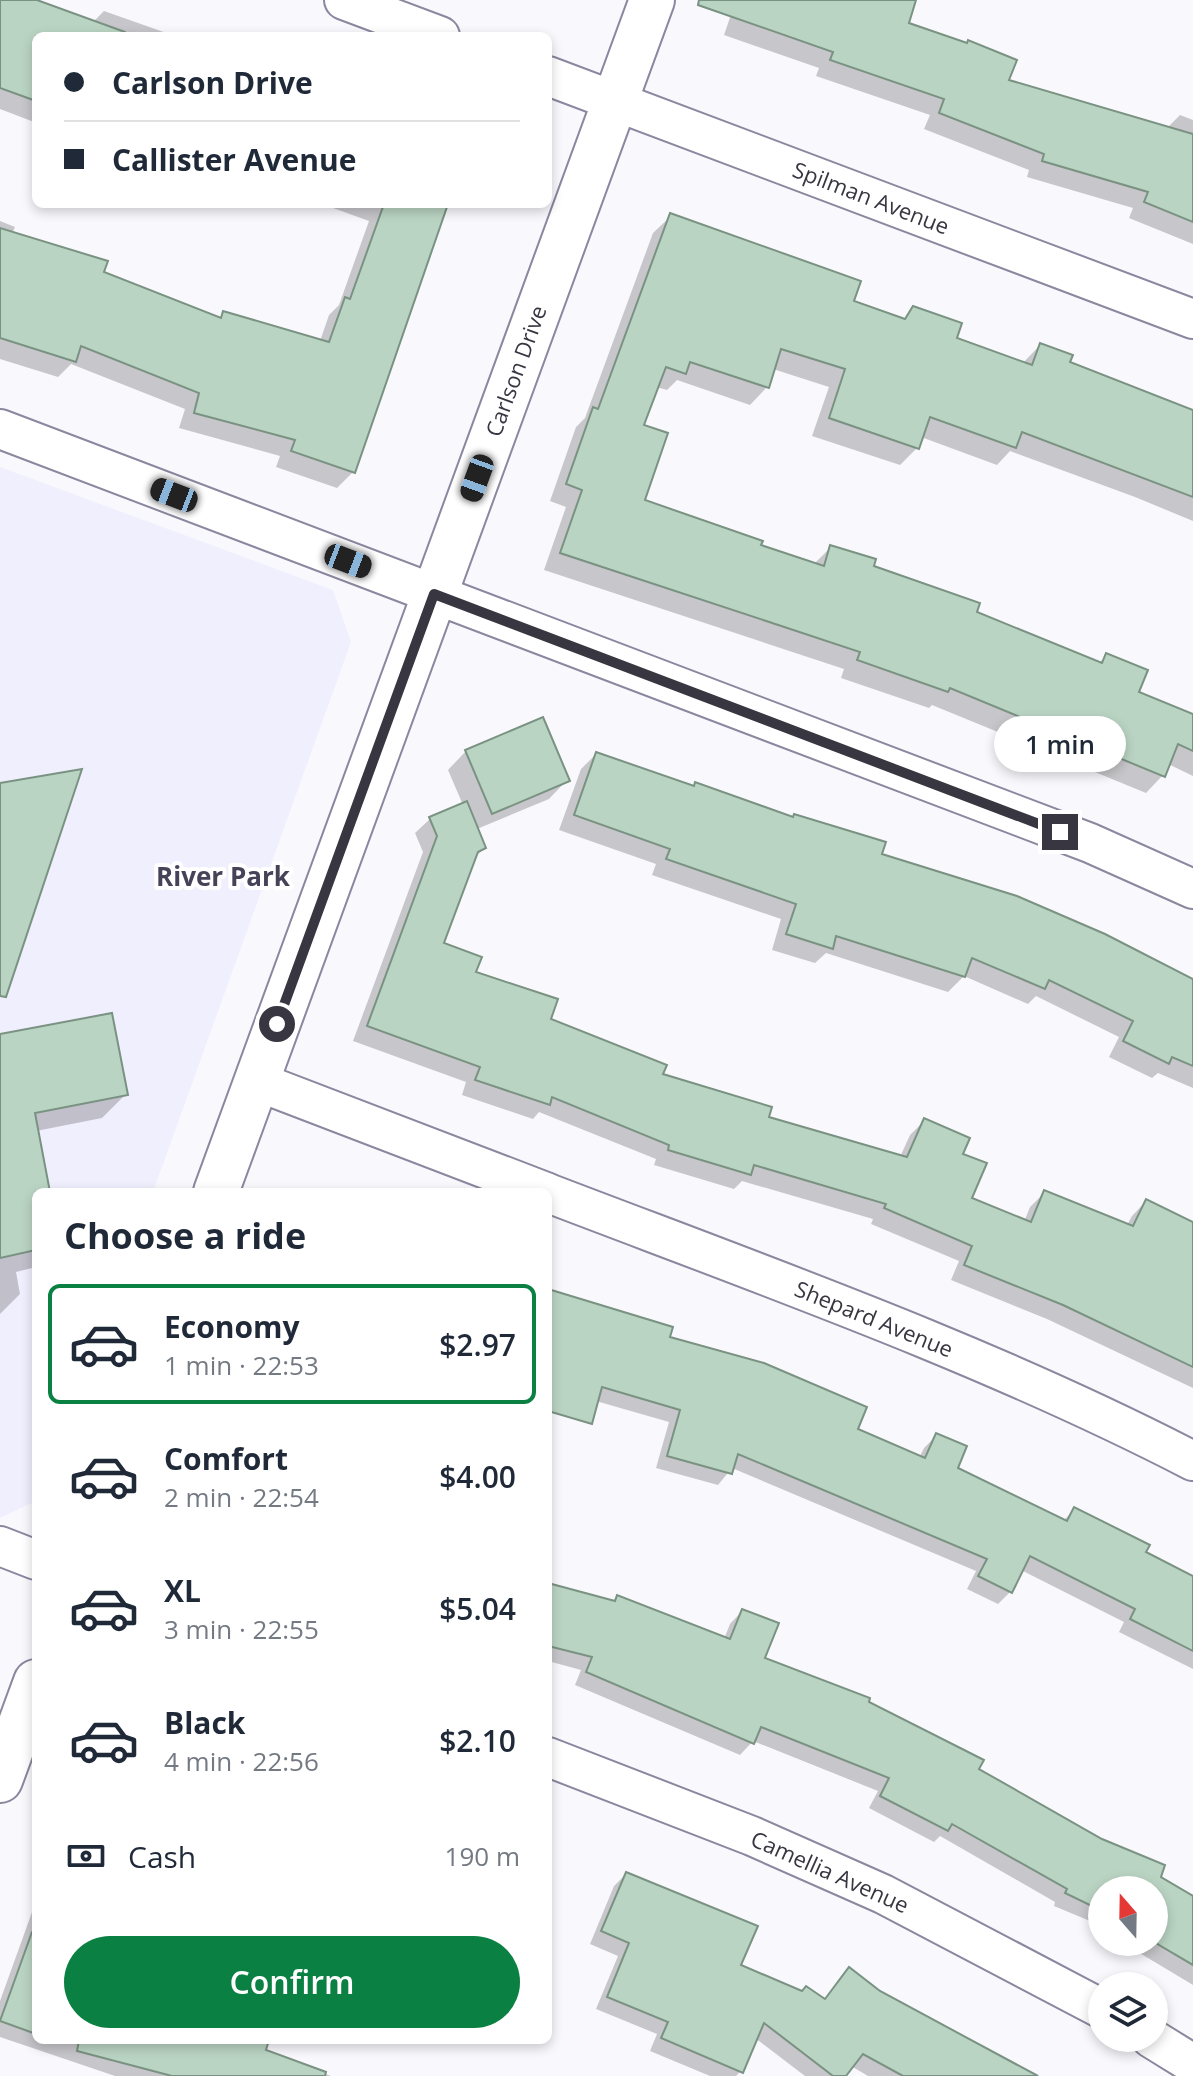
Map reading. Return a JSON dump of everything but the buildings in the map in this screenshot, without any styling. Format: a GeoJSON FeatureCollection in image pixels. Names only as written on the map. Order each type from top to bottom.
{"type":"FeatureCollection","features":[{"type":"Feature","properties":{"kind":"street"},"geometry":{"type":"LineString","coordinates":[[344,0],[429,32]]}},
{"type":"Feature","properties":{"kind":"street","name":"Carlson Drive"},"geometry":{"type":"LineString","coordinates":[[217,1188],[652,0]]}},
{"type":"Feature","properties":{"kind":"street","name":"Spilman Avenue"},"geometry":{"type":"LineString","coordinates":[[552,78],[1193,319]]}},
{"type":"Feature","properties":{"kind":"street"},"geometry":{"type":"LineString","coordinates":[[0,429],[1090,843],[1193,889]]}},
{"type":"Feature","properties":{"kind":"street","name":"Shepard Avenue"},"geometry":{"type":"LineString","coordinates":[[256,1081],[537,1188]]}},
{"type":"Feature","properties":{"kind":"street","name":"Shepard Avenue"},"geometry":{"type":"LineString","coordinates":[[552,1194],[827,1299],[986,1364],[1193,1461]]}},
{"type":"Feature","properties":{"kind":"street"},"geometry":{"type":"LineString","coordinates":[[0,1546],[32,1558]]}},
{"type":"Feature","properties":{"kind":"street"},"geometry":{"type":"LineString","coordinates":[[0,1780],[32,1693]]}},
{"type":"Feature","properties":{"kind":"street","name":"Camellia Avenue"},"geometry":{"type":"LineString","coordinates":[[552,1759],[752,1836],[883,1894],[1088,2002]]}},
{"type":"Feature","properties":{"kind":"street"},"geometry":{"type":"LineString","coordinates":[[1168,2049],[1193,2064]]}},
{"type":"Feature","properties":{"kind":"shaded area"},"geometry":{"type":"Polygon","coordinates":[[[0,467],[333,590],[351,642],[154,1188],[32,1188],[32,1503],[0,1518],[0,467]]]}},
{"type":"Feature","properties":{"kind":"district","name":"River Park"},"geometry":{"type":"Point","coordinates":[223,877]}},
{"type":"Feature","properties":{"kind":"route"},"geometry":{"type":"LineString","coordinates":[[277,1024],[434,594],[1060,832]]}}]}
